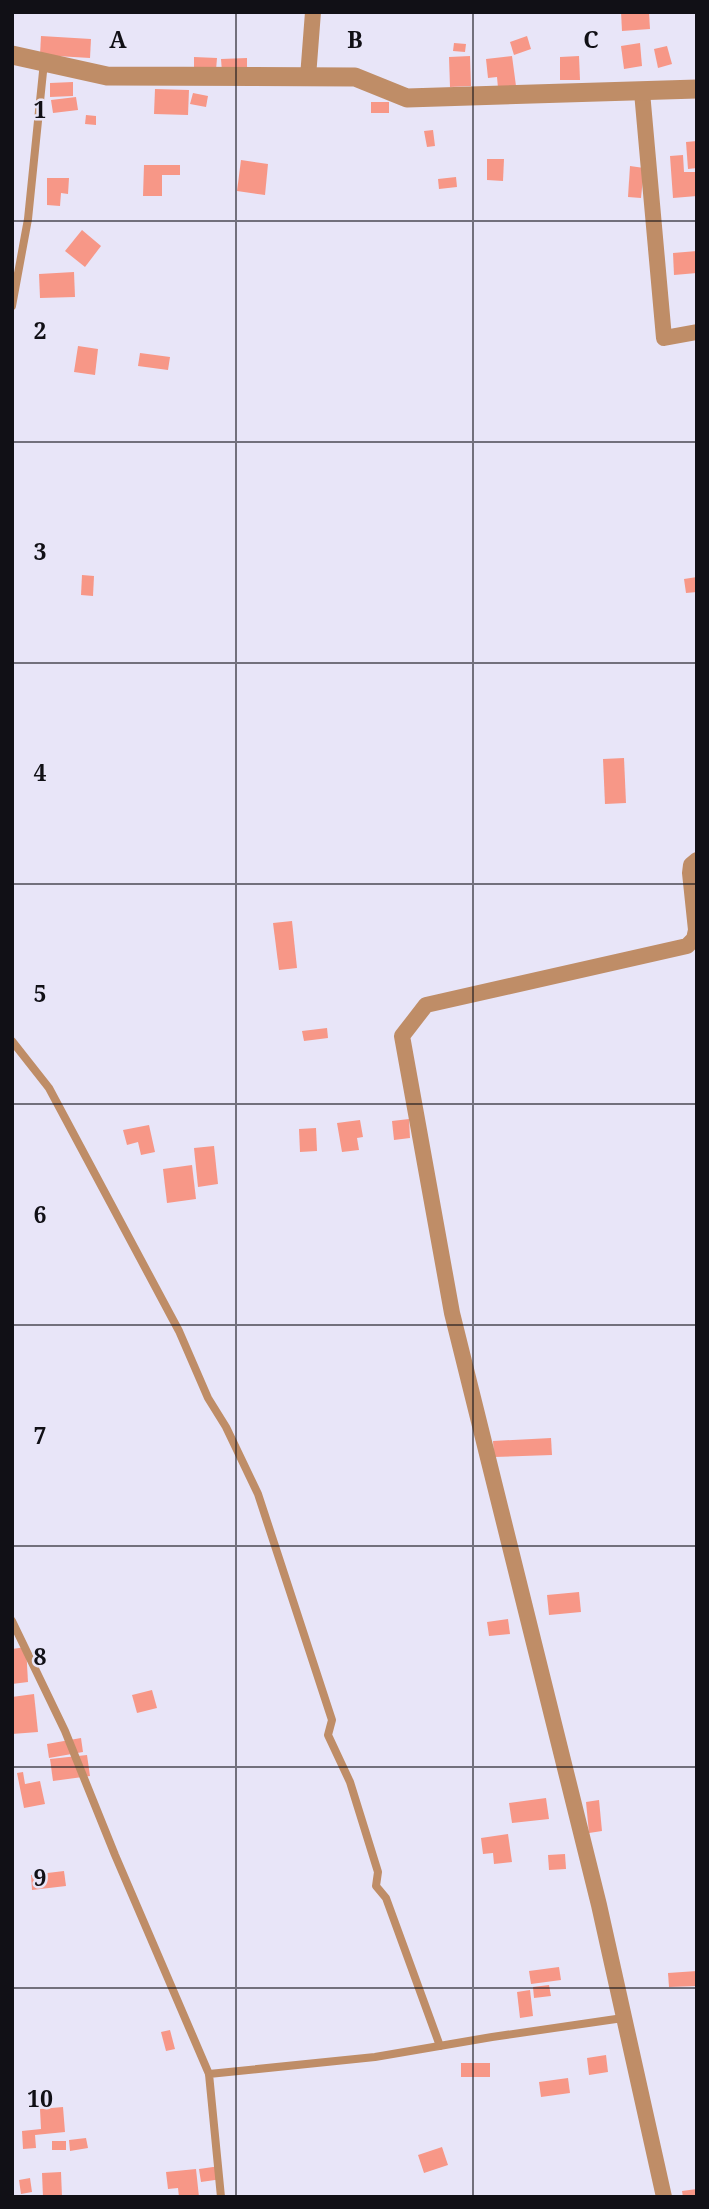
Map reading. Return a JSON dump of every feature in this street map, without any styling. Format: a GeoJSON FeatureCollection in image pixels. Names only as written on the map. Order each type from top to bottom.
{"type":"FeatureCollection","features":[{"type":"Feature","properties":{"kind":"street"},"geometry":{"type":"LineString","coordinates":[[308,77],[313,12]]}},
{"type":"Feature","properties":{"kind":"street"},"geometry":{"type":"LineString","coordinates":[[12,55],[107,76],[355,77],[407,98],[697,89]]}},
{"type":"Feature","properties":{"kind":"street"},"geometry":{"type":"LineString","coordinates":[[642,92],[664,338],[697,332]]}},
{"type":"Feature","properties":{"kind":"street"},"geometry":{"type":"LineString","coordinates":[[664,2197],[599,1905],[452,1312],[402,1036],[426,1005],[687,946],[694,939],[696,930],[690,873],[691,865],[697,860]]}},
{"type":"Feature","properties":{"kind":"lane"},"geometry":{"type":"LineString","coordinates":[[12,306],[28,219],[44,62]]}},
{"type":"Feature","properties":{"kind":"lane"},"geometry":{"type":"LineString","coordinates":[[12,1041],[49,1088],[179,1331],[208,1398],[226,1427],[258,1494],[332,1720],[328,1735],[350,1782],[378,1872],[376,1886],[386,1898],[440,2046]]}},
{"type":"Feature","properties":{"kind":"lane"},"geometry":{"type":"LineString","coordinates":[[12,1621],[65,1731],[209,2074],[221,2197]]}},
{"type":"Feature","properties":{"kind":"lane"},"geometry":{"type":"LineString","coordinates":[[209,2074],[375,2057],[623,2018]]}},
{"type":"Feature","properties":{"kind":"building"},"geometry":{"type":"Polygon","coordinates":[[[621,12],[649,12],[650,29],[622,31],[621,12]]]}},
{"type":"Feature","properties":{"kind":"building"},"geometry":{"type":"Polygon","coordinates":[[[41,36],[91,39],[90,58],[40,55],[41,36]]]}},
{"type":"Feature","properties":{"kind":"building"},"geometry":{"type":"Polygon","coordinates":[[[527,36],[531,49],[514,55],[510,42],[527,36]]]}},
{"type":"Feature","properties":{"kind":"building"},"geometry":{"type":"Polygon","coordinates":[[[454,43],[466,44],[465,52],[453,51],[454,43]]]}},
{"type":"Feature","properties":{"kind":"building"},"geometry":{"type":"Polygon","coordinates":[[[640,43],[642,66],[624,69],[621,46],[640,43]]]}},
{"type":"Feature","properties":{"kind":"building"},"geometry":{"type":"Polygon","coordinates":[[[667,46],[672,64],[658,68],[654,49],[667,46]]]}},
{"type":"Feature","properties":{"kind":"building"},"geometry":{"type":"Polygon","coordinates":[[[470,56],[471,86],[450,87],[449,57],[470,56]]]}},
{"type":"Feature","properties":{"kind":"building"},"geometry":{"type":"Polygon","coordinates":[[[512,56],[516,86],[498,88],[497,77],[488,78],[486,59],[512,56]]]}},
{"type":"Feature","properties":{"kind":"building"},"geometry":{"type":"Polygon","coordinates":[[[579,56],[580,80],[560,80],[560,57],[579,56]]]}},
{"type":"Feature","properties":{"kind":"building"},"geometry":{"type":"Polygon","coordinates":[[[194,57],[217,58],[216,70],[194,69],[194,57]]]}},
{"type":"Feature","properties":{"kind":"building"},"geometry":{"type":"Polygon","coordinates":[[[247,58],[247,71],[222,72],[221,59],[247,58]]]}},
{"type":"Feature","properties":{"kind":"building"},"geometry":{"type":"Polygon","coordinates":[[[73,82],[73,96],[50,97],[50,83],[73,82]]]}},
{"type":"Feature","properties":{"kind":"building"},"geometry":{"type":"Polygon","coordinates":[[[155,89],[189,90],[188,115],[154,114],[155,89]]]}},
{"type":"Feature","properties":{"kind":"building"},"geometry":{"type":"Polygon","coordinates":[[[193,93],[208,96],[206,107],[190,104],[193,93]]]}},
{"type":"Feature","properties":{"kind":"building"},"geometry":{"type":"Polygon","coordinates":[[[76,97],[78,110],[53,113],[51,100],[76,97]]]}},
{"type":"Feature","properties":{"kind":"building"},"geometry":{"type":"Polygon","coordinates":[[[371,102],[389,102],[389,113],[371,113],[371,102]]]}},
{"type":"Feature","properties":{"kind":"building"},"geometry":{"type":"Polygon","coordinates":[[[86,115],[96,116],[96,125],[85,124],[86,115]]]}},
{"type":"Feature","properties":{"kind":"building"},"geometry":{"type":"Polygon","coordinates":[[[433,130],[435,146],[427,147],[424,131],[433,130]]]}},
{"type":"Feature","properties":{"kind":"building"},"geometry":{"type":"Polygon","coordinates":[[[697,141],[697,168],[688,169],[686,142],[697,141]]]}},
{"type":"Feature","properties":{"kind":"building"},"geometry":{"type":"Polygon","coordinates":[[[683,155],[684,172],[697,172],[697,196],[673,198],[670,156],[683,155]]]}},
{"type":"Feature","properties":{"kind":"building"},"geometry":{"type":"Polygon","coordinates":[[[487,159],[504,159],[503,181],[487,180],[487,159]]]}},
{"type":"Feature","properties":{"kind":"building"},"geometry":{"type":"Polygon","coordinates":[[[241,160],[268,164],[265,195],[237,191],[241,160]]]}},
{"type":"Feature","properties":{"kind":"building"},"geometry":{"type":"Polygon","coordinates":[[[144,165],[180,165],[180,175],[162,175],[162,196],[143,196],[144,165]]]}},
{"type":"Feature","properties":{"kind":"building"},"geometry":{"type":"Polygon","coordinates":[[[630,166],[644,168],[641,198],[628,197],[630,166]]]}},
{"type":"Feature","properties":{"kind":"building"},"geometry":{"type":"Polygon","coordinates":[[[456,177],[457,187],[439,189],[438,179],[456,177]]]}},
{"type":"Feature","properties":{"kind":"building"},"geometry":{"type":"Polygon","coordinates":[[[47,178],[69,178],[68,194],[61,193],[60,206],[47,205],[47,178]]]}},
{"type":"Feature","properties":{"kind":"building"},"geometry":{"type":"Polygon","coordinates":[[[82,230],[101,246],[85,267],[65,251],[82,230]]]}},
{"type":"Feature","properties":{"kind":"building"},"geometry":{"type":"Polygon","coordinates":[[[697,251],[697,273],[674,275],[673,253],[697,251]]]}},
{"type":"Feature","properties":{"kind":"building"},"geometry":{"type":"Polygon","coordinates":[[[74,272],[75,297],[40,298],[39,274],[74,272]]]}},
{"type":"Feature","properties":{"kind":"building"},"geometry":{"type":"Polygon","coordinates":[[[78,346],[98,349],[95,375],[74,372],[78,346]]]}},
{"type":"Feature","properties":{"kind":"building"},"geometry":{"type":"Polygon","coordinates":[[[140,353],[170,357],[168,370],[138,366],[140,353]]]}},
{"type":"Feature","properties":{"kind":"building"},"geometry":{"type":"Polygon","coordinates":[[[82,575],[94,576],[93,596],[81,595],[82,575]]]}},
{"type":"Feature","properties":{"kind":"building"},"geometry":{"type":"Polygon","coordinates":[[[697,577],[697,592],[686,593],[684,579],[697,577]]]}},
{"type":"Feature","properties":{"kind":"building"},"geometry":{"type":"Polygon","coordinates":[[[624,758],[626,803],[605,804],[603,759],[624,758]]]}},
{"type":"Feature","properties":{"kind":"building"},"geometry":{"type":"Polygon","coordinates":[[[292,921],[297,968],[279,970],[273,923],[292,921]]]}},
{"type":"Feature","properties":{"kind":"building"},"geometry":{"type":"Polygon","coordinates":[[[327,1028],[328,1038],[304,1041],[302,1031],[327,1028]]]}},
{"type":"Feature","properties":{"kind":"building"},"geometry":{"type":"Polygon","coordinates":[[[409,1119],[410,1138],[394,1140],[392,1121],[409,1119]]]}},
{"type":"Feature","properties":{"kind":"building"},"geometry":{"type":"Polygon","coordinates":[[[360,1120],[363,1137],[357,1138],[359,1150],[342,1152],[337,1123],[360,1120]]]}},
{"type":"Feature","properties":{"kind":"building"},"geometry":{"type":"Polygon","coordinates":[[[149,1125],[155,1152],[141,1155],[138,1142],[127,1145],[123,1130],[149,1125]]]}},
{"type":"Feature","properties":{"kind":"building"},"geometry":{"type":"Polygon","coordinates":[[[316,1128],[317,1151],[300,1152],[299,1129],[316,1128]]]}},
{"type":"Feature","properties":{"kind":"building"},"geometry":{"type":"Polygon","coordinates":[[[214,1146],[218,1184],[198,1187],[194,1148],[214,1146]]]}},
{"type":"Feature","properties":{"kind":"building"},"geometry":{"type":"Polygon","coordinates":[[[192,1165],[196,1199],[167,1203],[163,1169],[192,1165]]]}},
{"type":"Feature","properties":{"kind":"building"},"geometry":{"type":"Polygon","coordinates":[[[551,1438],[552,1455],[494,1457],[493,1441],[551,1438]]]}},
{"type":"Feature","properties":{"kind":"building"},"geometry":{"type":"Polygon","coordinates":[[[579,1592],[581,1612],[549,1615],[547,1595],[579,1592]]]}},
{"type":"Feature","properties":{"kind":"building"},"geometry":{"type":"Polygon","coordinates":[[[508,1619],[510,1634],[489,1636],[487,1622],[508,1619]]]}},
{"type":"Feature","properties":{"kind":"building"},"geometry":{"type":"Polygon","coordinates":[[[26,1647],[28,1682],[12,1684],[12,1649],[26,1647]]]}},
{"type":"Feature","properties":{"kind":"building"},"geometry":{"type":"Polygon","coordinates":[[[152,1690],[157,1708],[137,1713],[132,1695],[152,1690]]]}},
{"type":"Feature","properties":{"kind":"building"},"geometry":{"type":"Polygon","coordinates":[[[34,1694],[38,1732],[12,1734],[12,1697],[34,1694]]]}},
{"type":"Feature","properties":{"kind":"building"},"geometry":{"type":"Polygon","coordinates":[[[81,1738],[83,1752],[49,1758],[47,1744],[81,1738]]]}},
{"type":"Feature","properties":{"kind":"building"},"geometry":{"type":"Polygon","coordinates":[[[87,1755],[90,1776],[53,1781],[50,1759],[87,1755]]]}},
{"type":"Feature","properties":{"kind":"building"},"geometry":{"type":"Polygon","coordinates":[[[23,1772],[25,1784],[40,1781],[45,1804],[24,1808],[17,1773],[23,1772]]]}},
{"type":"Feature","properties":{"kind":"building"},"geometry":{"type":"Polygon","coordinates":[[[546,1798],[549,1819],[512,1823],[509,1803],[546,1798]]]}},
{"type":"Feature","properties":{"kind":"building"},"geometry":{"type":"Polygon","coordinates":[[[599,1800],[602,1831],[589,1833],[586,1802],[599,1800]]]}},
{"type":"Feature","properties":{"kind":"building"},"geometry":{"type":"Polygon","coordinates":[[[508,1834],[512,1862],[494,1864],[493,1853],[483,1854],[481,1838],[508,1834]]]}},
{"type":"Feature","properties":{"kind":"building"},"geometry":{"type":"Polygon","coordinates":[[[565,1854],[566,1869],[549,1870],[548,1855],[565,1854]]]}},
{"type":"Feature","properties":{"kind":"building"},"geometry":{"type":"Polygon","coordinates":[[[64,1871],[66,1886],[32,1890],[31,1875],[64,1871]]]}},
{"type":"Feature","properties":{"kind":"building"},"geometry":{"type":"Polygon","coordinates":[[[559,1967],[561,1980],[531,1984],[529,1971],[559,1967]]]}},
{"type":"Feature","properties":{"kind":"building"},"geometry":{"type":"Polygon","coordinates":[[[697,1971],[697,1986],[669,1987],[668,1973],[697,1971]]]}},
{"type":"Feature","properties":{"kind":"building"},"geometry":{"type":"Polygon","coordinates":[[[549,1985],[551,1996],[534,1998],[533,1987],[549,1985]]]}},
{"type":"Feature","properties":{"kind":"building"},"geometry":{"type":"Polygon","coordinates":[[[530,1990],[533,2016],[520,2018],[517,1992],[530,1990]]]}},
{"type":"Feature","properties":{"kind":"building"},"geometry":{"type":"Polygon","coordinates":[[[170,2030],[175,2049],[166,2051],[161,2032],[170,2030]]]}},
{"type":"Feature","properties":{"kind":"building"},"geometry":{"type":"Polygon","coordinates":[[[606,2055],[608,2072],[589,2075],[587,2058],[606,2055]]]}},
{"type":"Feature","properties":{"kind":"building"},"geometry":{"type":"Polygon","coordinates":[[[461,2063],[490,2063],[490,2077],[461,2077],[461,2063]]]}},
{"type":"Feature","properties":{"kind":"building"},"geometry":{"type":"Polygon","coordinates":[[[568,2078],[570,2093],[541,2097],[539,2082],[568,2078]]]}},
{"type":"Feature","properties":{"kind":"building"},"geometry":{"type":"Polygon","coordinates":[[[63,2107],[65,2132],[35,2135],[36,2148],[23,2149],[22,2131],[41,2129],[40,2109],[63,2107]]]}},
{"type":"Feature","properties":{"kind":"building"},"geometry":{"type":"Polygon","coordinates":[[[86,2138],[88,2148],[70,2151],[69,2140],[86,2138]]]}},
{"type":"Feature","properties":{"kind":"building"},"geometry":{"type":"Polygon","coordinates":[[[52,2141],[66,2141],[66,2150],[52,2150],[52,2141]]]}},
{"type":"Feature","properties":{"kind":"building"},"geometry":{"type":"Polygon","coordinates":[[[442,2147],[448,2165],[424,2173],[418,2155],[442,2147]]]}},
{"type":"Feature","properties":{"kind":"building"},"geometry":{"type":"Polygon","coordinates":[[[220,2166],[222,2179],[201,2182],[199,2169],[220,2166]]]}},
{"type":"Feature","properties":{"kind":"building"},"geometry":{"type":"Polygon","coordinates":[[[196,2169],[199,2197],[179,2197],[178,2188],[168,2189],[166,2172],[196,2169]]]}},
{"type":"Feature","properties":{"kind":"building"},"geometry":{"type":"Polygon","coordinates":[[[61,2172],[62,2197],[43,2197],[42,2173],[61,2172]]]}},
{"type":"Feature","properties":{"kind":"building"},"geometry":{"type":"Polygon","coordinates":[[[30,2178],[32,2192],[21,2194],[19,2180],[30,2178]]]}},
{"type":"Feature","properties":{"kind":"building"},"geometry":{"type":"Polygon","coordinates":[[[697,2189],[697,2197],[683,2197],[682,2191],[697,2189]]]}}]}
